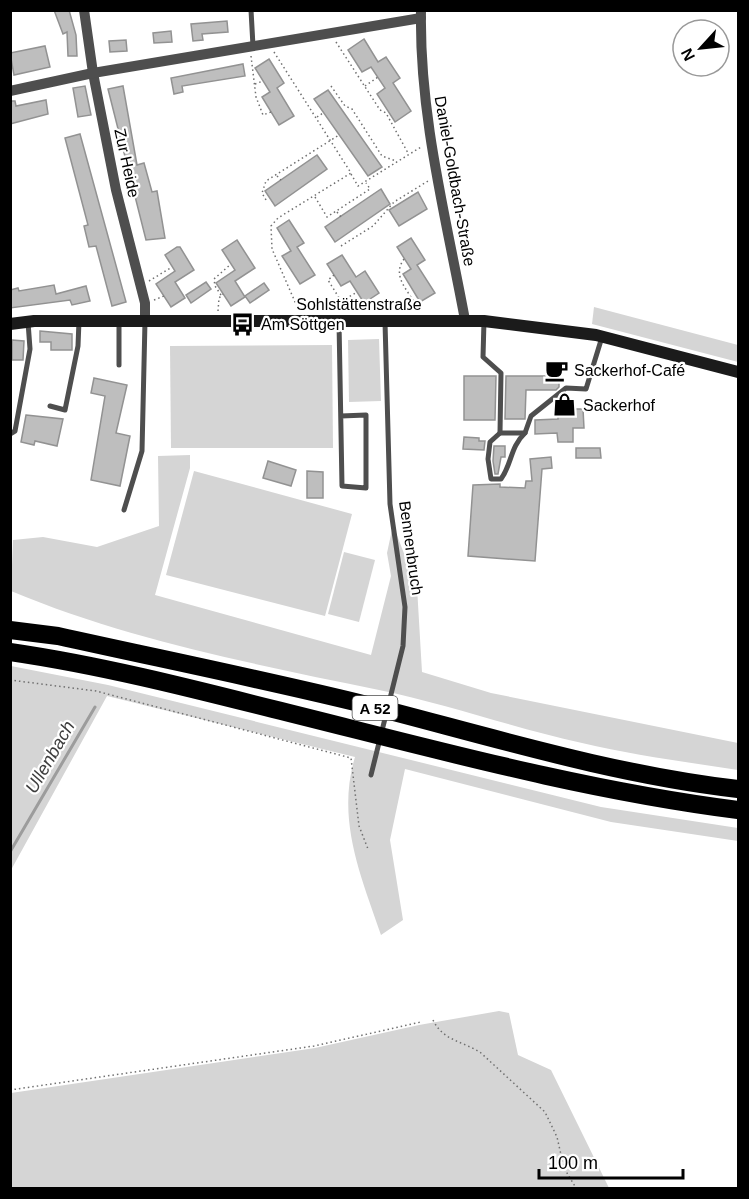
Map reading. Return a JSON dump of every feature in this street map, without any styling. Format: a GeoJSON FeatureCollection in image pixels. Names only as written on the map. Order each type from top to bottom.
{"type":"FeatureCollection","features":[{"type":"Feature","properties":{"kind":"highway","name":"A 52"},"geometry":{"type":"LineString","coordinates":[[10,630],[58,636],[355,702],[437,726],[575,759],[662,778],[738,789]]}},
{"type":"Feature","properties":{"kind":"highway","name":"A 52"},"geometry":{"type":"LineString","coordinates":[[10,652],[57,659],[164,681],[577,784],[738,810]]}},
{"type":"Feature","properties":{"kind":"street","name":"Zur Heide"},"geometry":{"type":"LineString","coordinates":[[84,10],[93,73],[116,190],[141,286],[146,321]]}},
{"type":"Feature","properties":{"kind":"street"},"geometry":{"type":"LineString","coordinates":[[10,91],[93,73],[330,33],[421,14]]}},
{"type":"Feature","properties":{"kind":"street","name":"Daniel-Goldbach-Straße"},"geometry":{"type":"LineString","coordinates":[[421,14],[424,103],[465,320]]}},
{"type":"Feature","properties":{"kind":"street","name":"Sohlstättenstraße"},"geometry":{"type":"LineString","coordinates":[[10,324],[79,321],[484,321],[602,337],[738,372]]}},
{"type":"Feature","properties":{"kind":"lane"},"geometry":{"type":"LineString","coordinates":[[251,10],[251,46]]}},
{"type":"Feature","properties":{"kind":"lane","name":"Bennenbruch"},"geometry":{"type":"LineString","coordinates":[[371,775],[404,646],[405,607],[390,504],[385,320]]}},
{"type":"Feature","properties":{"kind":"lane"},"geometry":{"type":"LineString","coordinates":[[50,406],[65,410],[78,346],[79,321]]}},
{"type":"Feature","properties":{"kind":"lane"},"geometry":{"type":"LineString","coordinates":[[119,321],[119,365]]}},
{"type":"Feature","properties":{"kind":"lane"},"geometry":{"type":"LineString","coordinates":[[123,510],[142,451],[146,321]]}},
{"type":"Feature","properties":{"kind":"lane"},"geometry":{"type":"LineString","coordinates":[[339,321],[342,486],[366,488],[366,415],[341,416]]}},
{"type":"Feature","properties":{"kind":"lane"},"geometry":{"type":"LineString","coordinates":[[484,321],[483,357],[501,373],[500,433]]}},
{"type":"Feature","properties":{"kind":"lane"},"geometry":{"type":"LineString","coordinates":[[10,434],[15,430],[30,349],[28,322]]}},
{"type":"Feature","properties":{"kind":"lane"},"geometry":{"type":"LineString","coordinates":[[525,434],[500,433],[490,442],[488,459],[491,479],[501,479],[507,471],[516,441],[525,434],[531,416],[566,388],[586,389],[602,337]]}},
{"type":"Feature","properties":{"kind":"path"},"geometry":{"type":"LineString","coordinates":[[330,33],[408,153]]}},
{"type":"Feature","properties":{"kind":"path"},"geometry":{"type":"LineString","coordinates":[[268,43],[358,186],[408,153],[430,142]]}},
{"type":"Feature","properties":{"kind":"path"},"geometry":{"type":"LineString","coordinates":[[251,46],[254,84],[263,115],[271,112]]}},
{"type":"Feature","properties":{"kind":"path"},"geometry":{"type":"LineString","coordinates":[[351,64],[355,62]]}},
{"type":"Feature","properties":{"kind":"path"},"geometry":{"type":"LineString","coordinates":[[364,86],[378,77]]}},
{"type":"Feature","properties":{"kind":"path"},"geometry":{"type":"LineString","coordinates":[[254,84],[263,81]]}},
{"type":"Feature","properties":{"kind":"path"},"geometry":{"type":"LineString","coordinates":[[332,86],[345,106],[352,109],[382,156],[396,162]]}},
{"type":"Feature","properties":{"kind":"path"},"geometry":{"type":"LineString","coordinates":[[382,112],[386,109]]}},
{"type":"Feature","properties":{"kind":"path"},"geometry":{"type":"LineString","coordinates":[[316,118],[323,113]]}},
{"type":"Feature","properties":{"kind":"path"},"geometry":{"type":"LineString","coordinates":[[266,200],[263,186],[339,135]]}},
{"type":"Feature","properties":{"kind":"path"},"geometry":{"type":"LineString","coordinates":[[303,159],[306,162]]}},
{"type":"Feature","properties":{"kind":"path"},"geometry":{"type":"LineString","coordinates":[[302,321],[272,249],[270,234],[274,221],[351,173]]}},
{"type":"Feature","properties":{"kind":"path"},"geometry":{"type":"LineString","coordinates":[[277,175],[281,180]]}},
{"type":"Feature","properties":{"kind":"path"},"geometry":{"type":"LineString","coordinates":[[341,246],[374,226],[384,217],[387,209],[436,176]]}},
{"type":"Feature","properties":{"kind":"path"},"geometry":{"type":"LineString","coordinates":[[315,196],[327,217],[370,189],[365,182]]}},
{"type":"Feature","properties":{"kind":"path"},"geometry":{"type":"LineString","coordinates":[[364,193],[367,198]]}},
{"type":"Feature","properties":{"kind":"path"},"geometry":{"type":"LineString","coordinates":[[402,197],[405,201]]}},
{"type":"Feature","properties":{"kind":"path"},"geometry":{"type":"LineString","coordinates":[[336,211],[340,217]]}},
{"type":"Feature","properties":{"kind":"path"},"geometry":{"type":"LineString","coordinates":[[404,259],[400,265],[399,276],[418,308],[419,320]]}},
{"type":"Feature","properties":{"kind":"path"},"geometry":{"type":"LineString","coordinates":[[218,321],[222,294],[215,286],[214,279],[231,264]]}},
{"type":"Feature","properties":{"kind":"path"},"geometry":{"type":"LineString","coordinates":[[141,286],[172,267]]}},
{"type":"Feature","properties":{"kind":"path"},"geometry":{"type":"LineString","coordinates":[[334,275],[328,280],[352,321]]}},
{"type":"Feature","properties":{"kind":"path"},"geometry":{"type":"LineString","coordinates":[[409,293],[413,290]]}},
{"type":"Feature","properties":{"kind":"path"},"geometry":{"type":"LineString","coordinates":[[341,301],[357,292]]}},
{"type":"Feature","properties":{"kind":"path"},"geometry":{"type":"LineString","coordinates":[[10,680],[96,691],[351,758],[359,826],[368,849]]}},
{"type":"Feature","properties":{"kind":"path"},"geometry":{"type":"LineString","coordinates":[[433,1020],[442,1035],[481,1053],[545,1112],[557,1137],[564,1168],[576,1188]]}},
{"type":"Feature","properties":{"kind":"path"},"geometry":{"type":"LineString","coordinates":[[10,1090],[314,1046],[421,1022]]}},
{"type":"Feature","properties":{"kind":"shaded area"},"geometry":{"type":"Polygon","coordinates":[[[594,307],[738,345],[738,362],[592,324],[594,307]]]}},
{"type":"Feature","properties":{"kind":"shaded area"},"geometry":{"type":"Polygon","coordinates":[[[379,339],[381,401],[349,402],[348,340],[379,339]]]}},
{"type":"Feature","properties":{"kind":"shaded area"},"geometry":{"type":"Polygon","coordinates":[[[332,345],[333,448],[171,448],[170,346],[332,345]]]}},
{"type":"Feature","properties":{"kind":"shaded area"},"geometry":{"type":"Polygon","coordinates":[[[190,455],[190,468],[155,595],[371,655],[391,576],[387,553],[393,525],[417,587],[422,672],[491,693],[738,743],[738,770],[601,747],[404,696],[192,649],[100,623],[11,591],[13,540],[43,537],[97,547],[159,526],[158,456],[190,455]]]}},
{"type":"Feature","properties":{"kind":"shaded area"},"geometry":{"type":"Polygon","coordinates":[[[194,471],[352,514],[325,616],[166,575],[194,471]]]}},
{"type":"Feature","properties":{"kind":"shaded area"},"geometry":{"type":"Polygon","coordinates":[[[344,552],[375,560],[359,622],[328,614],[344,552]]]}},
{"type":"Feature","properties":{"kind":"shaded area"},"geometry":{"type":"Polygon","coordinates":[[[11,666],[108,685],[601,807],[738,828],[738,841],[611,822],[405,769],[390,840],[403,920],[381,935],[353,848],[348,803],[355,757],[107,696],[11,870],[11,666]]]}},
{"type":"Feature","properties":{"kind":"shaded area"},"geometry":{"type":"Polygon","coordinates":[[[499,1011],[509,1013],[518,1055],[551,1070],[609,1188],[11,1188],[11,1093],[315,1048],[419,1025],[499,1011]]]}},
{"type":"Feature","properties":{"kind":"building"},"geometry":{"type":"Polygon","coordinates":[[[54,10],[69,10],[76,35],[77,56],[68,56],[67,32],[63,34],[54,10]]]}},
{"type":"Feature","properties":{"kind":"building"},"geometry":{"type":"Polygon","coordinates":[[[227,21],[228,32],[202,34],[203,40],[193,41],[191,24],[227,21]]]}},
{"type":"Feature","properties":{"kind":"building"},"geometry":{"type":"Polygon","coordinates":[[[171,31],[172,42],[154,43],[153,33],[171,31]]]}},
{"type":"Feature","properties":{"kind":"building"},"geometry":{"type":"Polygon","coordinates":[[[364,39],[378,62],[386,57],[400,78],[393,83],[411,111],[395,122],[377,94],[385,88],[371,67],[362,72],[348,50],[364,39]]]}},
{"type":"Feature","properties":{"kind":"building"},"geometry":{"type":"Polygon","coordinates":[[[126,40],[127,51],[110,52],[109,41],[126,40]]]}},
{"type":"Feature","properties":{"kind":"building"},"geometry":{"type":"Polygon","coordinates":[[[45,46],[50,67],[14,75],[10,53],[45,46]]]}},
{"type":"Feature","properties":{"kind":"building"},"geometry":{"type":"Polygon","coordinates":[[[269,59],[284,83],[277,88],[294,116],[279,125],[262,97],[270,92],[255,68],[269,59]]]}},
{"type":"Feature","properties":{"kind":"building"},"geometry":{"type":"Polygon","coordinates":[[[243,64],[245,76],[182,86],[183,92],[174,94],[171,78],[243,64]]]}},
{"type":"Feature","properties":{"kind":"building"},"geometry":{"type":"Polygon","coordinates":[[[85,86],[91,115],[78,117],[73,88],[85,86]]]}},
{"type":"Feature","properties":{"kind":"building"},"geometry":{"type":"Polygon","coordinates":[[[123,86],[137,165],[144,163],[152,192],[157,191],[165,238],[146,240],[108,89],[123,86]]]}},
{"type":"Feature","properties":{"kind":"building"},"geometry":{"type":"Polygon","coordinates":[[[328,90],[382,167],[368,176],[314,99],[328,90]]]}},
{"type":"Feature","properties":{"kind":"building"},"geometry":{"type":"Polygon","coordinates":[[[46,100],[48,114],[10,124],[10,101],[15,101],[16,106],[46,100]]]}},
{"type":"Feature","properties":{"kind":"building"},"geometry":{"type":"Polygon","coordinates":[[[80,134],[126,302],[112,306],[96,246],[89,247],[84,226],[88,225],[65,138],[80,134]]]}},
{"type":"Feature","properties":{"kind":"building"},"geometry":{"type":"Polygon","coordinates":[[[317,155],[327,169],[275,206],[265,191],[317,155]]]}},
{"type":"Feature","properties":{"kind":"building"},"geometry":{"type":"Polygon","coordinates":[[[381,189],[390,204],[335,242],[325,227],[381,189]]]}},
{"type":"Feature","properties":{"kind":"building"},"geometry":{"type":"Polygon","coordinates":[[[418,192],[427,209],[399,226],[389,210],[418,192]]]}},
{"type":"Feature","properties":{"kind":"building"},"geometry":{"type":"Polygon","coordinates":[[[289,220],[304,243],[297,247],[315,275],[300,284],[282,256],[291,251],[277,228],[289,220]]]}},
{"type":"Feature","properties":{"kind":"building"},"geometry":{"type":"Polygon","coordinates":[[[411,238],[425,260],[417,265],[435,293],[420,302],[403,274],[411,269],[397,247],[411,238]]]}},
{"type":"Feature","properties":{"kind":"building"},"geometry":{"type":"Polygon","coordinates":[[[237,240],[255,268],[235,281],[245,297],[231,306],[216,283],[235,270],[222,250],[237,240]]]}},
{"type":"Feature","properties":{"kind":"building"},"geometry":{"type":"Polygon","coordinates":[[[180,247],[194,270],[175,282],[185,298],[171,307],[156,284],[175,271],[165,255],[180,247]]]}},
{"type":"Feature","properties":{"kind":"building"},"geometry":{"type":"Polygon","coordinates":[[[342,255],[356,277],[365,271],[379,293],[364,303],[350,281],[341,286],[327,264],[342,255]]]}},
{"type":"Feature","properties":{"kind":"building"},"geometry":{"type":"Polygon","coordinates":[[[206,282],[211,289],[191,303],[186,295],[206,282]]]}},
{"type":"Feature","properties":{"kind":"building"},"geometry":{"type":"Polygon","coordinates":[[[264,283],[269,290],[250,303],[245,296],[264,283]]]}},
{"type":"Feature","properties":{"kind":"building"},"geometry":{"type":"Polygon","coordinates":[[[54,285],[56,294],[86,286],[90,301],[72,305],[70,300],[10,308],[10,290],[18,288],[19,291],[54,285]]]}},
{"type":"Feature","properties":{"kind":"building"},"geometry":{"type":"Polygon","coordinates":[[[40,331],[72,334],[72,350],[51,350],[51,342],[40,342],[40,331]]]}},
{"type":"Feature","properties":{"kind":"building"},"geometry":{"type":"Polygon","coordinates":[[[12,340],[24,341],[23,360],[12,360],[12,340]]]}},
{"type":"Feature","properties":{"kind":"building"},"geometry":{"type":"Polygon","coordinates":[[[464,376],[496,376],[495,420],[464,420],[464,376]]]}},
{"type":"Feature","properties":{"kind":"building"},"geometry":{"type":"Polygon","coordinates":[[[506,376],[559,376],[559,387],[556,390],[526,390],[525,419],[505,419],[506,376]]]}},
{"type":"Feature","properties":{"kind":"building"},"geometry":{"type":"Polygon","coordinates":[[[94,378],[127,385],[116,433],[130,436],[120,486],[91,480],[105,396],[91,393],[94,378]]]}},
{"type":"Feature","properties":{"kind":"building"},"geometry":{"type":"Polygon","coordinates":[[[573,401],[573,409],[583,409],[584,428],[573,428],[573,442],[558,442],[557,433],[535,434],[535,420],[558,419],[558,402],[573,401]]]}},
{"type":"Feature","properties":{"kind":"building"},"geometry":{"type":"Polygon","coordinates":[[[26,415],[63,419],[57,446],[35,441],[34,445],[21,442],[26,415]]]}},
{"type":"Feature","properties":{"kind":"building"},"geometry":{"type":"Polygon","coordinates":[[[464,437],[479,438],[479,441],[485,441],[484,450],[463,449],[464,437]]]}},
{"type":"Feature","properties":{"kind":"building"},"geometry":{"type":"Polygon","coordinates":[[[494,446],[505,446],[505,457],[501,457],[498,474],[495,474],[493,461],[494,446]]]}},
{"type":"Feature","properties":{"kind":"building"},"geometry":{"type":"Polygon","coordinates":[[[576,448],[600,448],[601,458],[576,458],[576,448]]]}},
{"type":"Feature","properties":{"kind":"building"},"geometry":{"type":"Polygon","coordinates":[[[551,457],[552,468],[542,469],[535,561],[468,556],[473,485],[500,484],[500,487],[525,488],[526,481],[532,481],[530,459],[551,457]]]}},
{"type":"Feature","properties":{"kind":"building"},"geometry":{"type":"Polygon","coordinates":[[[268,461],[296,470],[291,486],[263,478],[268,461]]]}},
{"type":"Feature","properties":{"kind":"building"},"geometry":{"type":"Polygon","coordinates":[[[307,471],[323,472],[323,498],[307,498],[307,471]]]}},
{"type":"Feature","properties":{"kind":"waterway","name":"Ullenbach"},"geometry":{"type":"LineString","coordinates":[[10,852],[95,707]]}},
{"type":"Feature","properties":{"kind":"place","name":"Am Söttgen"},"geometry":{"type":"Point","coordinates":[243,324]}},
{"type":"Feature","properties":{"kind":"place","name":"Sackerhof-Café"},"geometry":{"type":"Point","coordinates":[556,370]}},
{"type":"Feature","properties":{"kind":"place","name":"Sackerhof"},"geometry":{"type":"Point","coordinates":[565,405]}}]}
